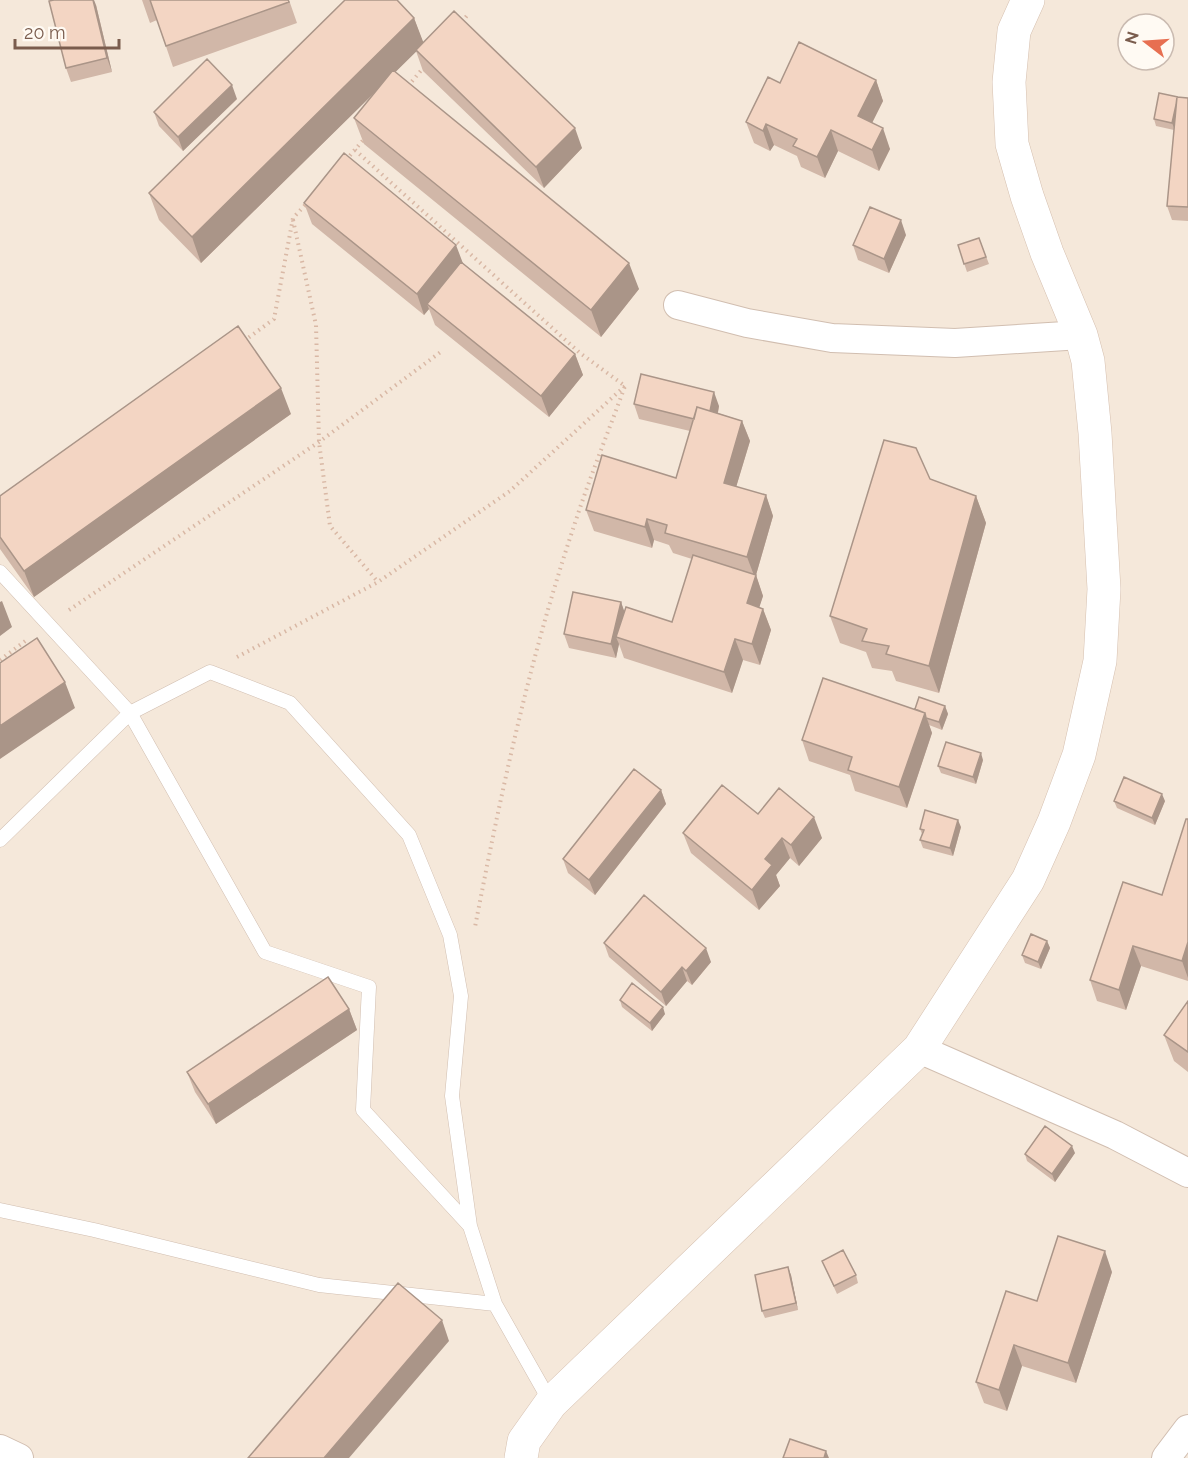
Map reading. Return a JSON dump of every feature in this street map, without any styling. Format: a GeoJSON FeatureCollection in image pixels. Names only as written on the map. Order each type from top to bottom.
{"type":"FeatureCollection","features":[{"type":"Feature","properties":{"kind":"main road"},"geometry":{"type":"LineString","coordinates":[[521,1458],[524,1441],[551,1403],[919,1049],[1028,880],[1054,822],[1079,755],[1100,661],[1104,589],[1095,433],[1088,362],[1081,335],[1047,253],[1012,144],[1009,82],[1014,31],[1028,0]]}},
{"type":"Feature","properties":{"kind":"street"},"geometry":{"type":"LineString","coordinates":[[678,305],[747,322],[832,338],[955,343],[1081,335]]}},
{"type":"Feature","properties":{"kind":"street"},"geometry":{"type":"LineString","coordinates":[[919,1049],[1114,1135],[1188,1173]]}},
{"type":"Feature","properties":{"kind":"street"},"geometry":{"type":"LineString","coordinates":[[1166,1458],[1188,1429]]}},
{"type":"Feature","properties":{"kind":"street"},"geometry":{"type":"LineString","coordinates":[[0,1449],[19,1458]]}},
{"type":"Feature","properties":{"kind":"lane"},"geometry":{"type":"LineString","coordinates":[[0,572],[130,713],[265,952],[369,987],[363,1110],[470,1226]]}},
{"type":"Feature","properties":{"kind":"lane"},"geometry":{"type":"LineString","coordinates":[[0,840],[130,713],[210,672],[290,703],[409,835],[450,935],[461,996],[452,1096],[470,1226],[495,1304],[551,1403]]}},
{"type":"Feature","properties":{"kind":"lane"},"geometry":{"type":"LineString","coordinates":[[0,1210],[94,1230],[319,1285],[495,1304]]}},
{"type":"Feature","properties":{"kind":"path"},"geometry":{"type":"LineString","coordinates":[[454,31],[469,13]]}},
{"type":"Feature","properties":{"kind":"path"},"geometry":{"type":"LineString","coordinates":[[401,95],[431,58]]}},
{"type":"Feature","properties":{"kind":"path"},"geometry":{"type":"LineString","coordinates":[[340,167],[370,132]]}},
{"type":"Feature","properties":{"kind":"path"},"geometry":{"type":"LineString","coordinates":[[355,150],[580,353],[626,386]]}},
{"type":"Feature","properties":{"kind":"path"},"geometry":{"type":"LineString","coordinates":[[236,348],[274,319],[292,218],[308,201]]}},
{"type":"Feature","properties":{"kind":"path"},"geometry":{"type":"LineString","coordinates":[[292,218],[316,325],[319,442],[330,526],[378,582]]}},
{"type":"Feature","properties":{"kind":"path"},"geometry":{"type":"LineString","coordinates":[[0,660],[47,624],[319,442],[442,351]]}},
{"type":"Feature","properties":{"kind":"path"},"geometry":{"type":"LineString","coordinates":[[210,672],[378,582],[510,490],[626,386]]}},
{"type":"Feature","properties":{"kind":"path"},"geometry":{"type":"LineString","coordinates":[[474,929],[491,840],[529,676],[574,526],[626,386]]}},
{"type":"Feature","properties":{"kind":"shaded area"},"geometry":{"type":"Polygon","coordinates":[[[0,0],[1188,0],[1188,1458],[0,1458],[0,0]]]}},
{"type":"Feature","properties":{"kind":"building"},"geometry":{"type":"Polygon","coordinates":[[[93,0],[107,58],[66,68],[49,1],[93,0]]]}},
{"type":"Feature","properties":{"kind":"building"},"geometry":{"type":"Polygon","coordinates":[[[150,0],[288,0],[289,2],[166,46],[150,0]]]}},
{"type":"Feature","properties":{"kind":"building"},"geometry":{"type":"Polygon","coordinates":[[[345,0],[397,0],[414,18],[192,237],[149,193],[345,0]]]}},
{"type":"Feature","properties":{"kind":"building"},"geometry":{"type":"Polygon","coordinates":[[[454,11],[575,128],[536,167],[416,50],[454,11]]]}},
{"type":"Feature","properties":{"kind":"building"},"geometry":{"type":"Polygon","coordinates":[[[799,42],[876,80],[858,116],[883,128],[872,150],[831,130],[817,157],[793,146],[797,139],[766,124],[763,131],[746,122],[768,77],[780,83],[799,42]]]}},
{"type":"Feature","properties":{"kind":"building"},"geometry":{"type":"Polygon","coordinates":[[[207,59],[232,85],[178,137],[154,112],[207,59]]]}},
{"type":"Feature","properties":{"kind":"building"},"geometry":{"type":"Polygon","coordinates":[[[393,70],[629,263],[591,310],[354,118],[393,70]]]}},
{"type":"Feature","properties":{"kind":"building"},"geometry":{"type":"Polygon","coordinates":[[[1159,93],[1178,97],[1172,123],[1154,119],[1159,93]]]}},
{"type":"Feature","properties":{"kind":"building"},"geometry":{"type":"Polygon","coordinates":[[[1177,97],[1188,98],[1188,207],[1167,206],[1177,97]]]}},
{"type":"Feature","properties":{"kind":"building"},"geometry":{"type":"Polygon","coordinates":[[[344,153],[456,245],[417,294],[304,203],[344,153]]]}},
{"type":"Feature","properties":{"kind":"building"},"geometry":{"type":"Polygon","coordinates":[[[870,207],[901,220],[884,259],[853,245],[870,207]]]}},
{"type":"Feature","properties":{"kind":"building"},"geometry":{"type":"Polygon","coordinates":[[[979,238],[986,257],[964,264],[958,245],[979,238]]]}},
{"type":"Feature","properties":{"kind":"building"},"geometry":{"type":"Polygon","coordinates":[[[461,262],[575,354],[541,396],[427,304],[461,262]]]}},
{"type":"Feature","properties":{"kind":"building"},"geometry":{"type":"Polygon","coordinates":[[[238,326],[281,388],[24,571],[0,537],[0,496],[238,326]]]}},
{"type":"Feature","properties":{"kind":"building"},"geometry":{"type":"Polygon","coordinates":[[[641,374],[714,392],[710,411],[697,407],[694,419],[634,404],[641,374]]]}},
{"type":"Feature","properties":{"kind":"building"},"geometry":{"type":"Polygon","coordinates":[[[697,407],[742,421],[724,483],[766,495],[747,557],[665,533],[667,525],[647,519],[645,527],[586,510],[602,455],[676,478],[697,407]]]}},
{"type":"Feature","properties":{"kind":"building"},"geometry":{"type":"Polygon","coordinates":[[[884,440],[916,448],[930,479],[976,496],[929,666],[886,654],[889,646],[862,641],[867,629],[830,616],[884,440]]]}},
{"type":"Feature","properties":{"kind":"building"},"geometry":{"type":"Polygon","coordinates":[[[693,555],[756,575],[747,603],[763,609],[752,644],[735,639],[724,672],[616,637],[626,607],[672,622],[693,555]]]}},
{"type":"Feature","properties":{"kind":"building"},"geometry":{"type":"Polygon","coordinates":[[[573,592],[621,602],[611,644],[564,634],[573,592]]]}},
{"type":"Feature","properties":{"kind":"building"},"geometry":{"type":"Polygon","coordinates":[[[37,638],[65,682],[0,726],[0,663],[37,638]]]}},
{"type":"Feature","properties":{"kind":"building"},"geometry":{"type":"Polygon","coordinates":[[[823,678],[925,713],[899,787],[848,770],[852,757],[802,740],[823,678]]]}},
{"type":"Feature","properties":{"kind":"building"},"geometry":{"type":"Polygon","coordinates":[[[919,697],[945,706],[939,722],[926,718],[925,713],[915,709],[919,697]]]}},
{"type":"Feature","properties":{"kind":"building"},"geometry":{"type":"Polygon","coordinates":[[[946,742],[981,753],[973,777],[938,766],[946,742]]]}},
{"type":"Feature","properties":{"kind":"building"},"geometry":{"type":"Polygon","coordinates":[[[634,769],[661,790],[589,880],[563,859],[634,769]]]}},
{"type":"Feature","properties":{"kind":"building"},"geometry":{"type":"Polygon","coordinates":[[[1124,777],[1162,794],[1152,818],[1114,801],[1124,777]]]}},
{"type":"Feature","properties":{"kind":"building"},"geometry":{"type":"Polygon","coordinates":[[[722,785],[758,814],[779,788],[814,817],[791,845],[782,838],[765,859],[772,865],[752,890],[683,833],[722,785]]]}},
{"type":"Feature","properties":{"kind":"building"},"geometry":{"type":"Polygon","coordinates":[[[925,810],[958,820],[950,848],[920,840],[924,830],[920,829],[925,810]]]}},
{"type":"Feature","properties":{"kind":"building"},"geometry":{"type":"Polygon","coordinates":[[[1186,819],[1188,819],[1188,942],[1182,961],[1133,946],[1119,990],[1090,980],[1123,882],[1162,895],[1186,819]]]}},
{"type":"Feature","properties":{"kind":"building"},"geometry":{"type":"Polygon","coordinates":[[[644,895],[706,948],[686,971],[682,967],[661,992],[604,943],[644,895]]]}},
{"type":"Feature","properties":{"kind":"building"},"geometry":{"type":"Polygon","coordinates":[[[1031,934],[1047,941],[1038,962],[1022,955],[1031,934]]]}},
{"type":"Feature","properties":{"kind":"building"},"geometry":{"type":"Polygon","coordinates":[[[328,977],[349,1009],[208,1104],[187,1072],[328,977]]]}},
{"type":"Feature","properties":{"kind":"building"},"geometry":{"type":"Polygon","coordinates":[[[632,983],[663,1007],[650,1023],[620,1000],[632,983]]]}},
{"type":"Feature","properties":{"kind":"building"},"geometry":{"type":"Polygon","coordinates":[[[1188,1001],[1188,1052],[1164,1035],[1188,1001]]]}},
{"type":"Feature","properties":{"kind":"building"},"geometry":{"type":"Polygon","coordinates":[[[1045,1126],[1072,1146],[1052,1174],[1025,1154],[1045,1126]]]}},
{"type":"Feature","properties":{"kind":"building"},"geometry":{"type":"Polygon","coordinates":[[[1058,1236],[1105,1251],[1068,1363],[1014,1345],[999,1390],[976,1382],[1006,1291],[1037,1301],[1058,1236]]]}},
{"type":"Feature","properties":{"kind":"building"},"geometry":{"type":"Polygon","coordinates":[[[843,1250],[856,1275],[834,1286],[822,1261],[843,1250]]]}},
{"type":"Feature","properties":{"kind":"building"},"geometry":{"type":"Polygon","coordinates":[[[788,1267],[796,1303],[762,1311],[755,1275],[788,1267]]]}},
{"type":"Feature","properties":{"kind":"building"},"geometry":{"type":"Polygon","coordinates":[[[398,1283],[442,1320],[324,1458],[248,1458],[398,1283]]]}},
{"type":"Feature","properties":{"kind":"building"},"geometry":{"type":"Polygon","coordinates":[[[790,1439],[826,1451],[824,1458],[783,1458],[790,1439]]]}}]}
